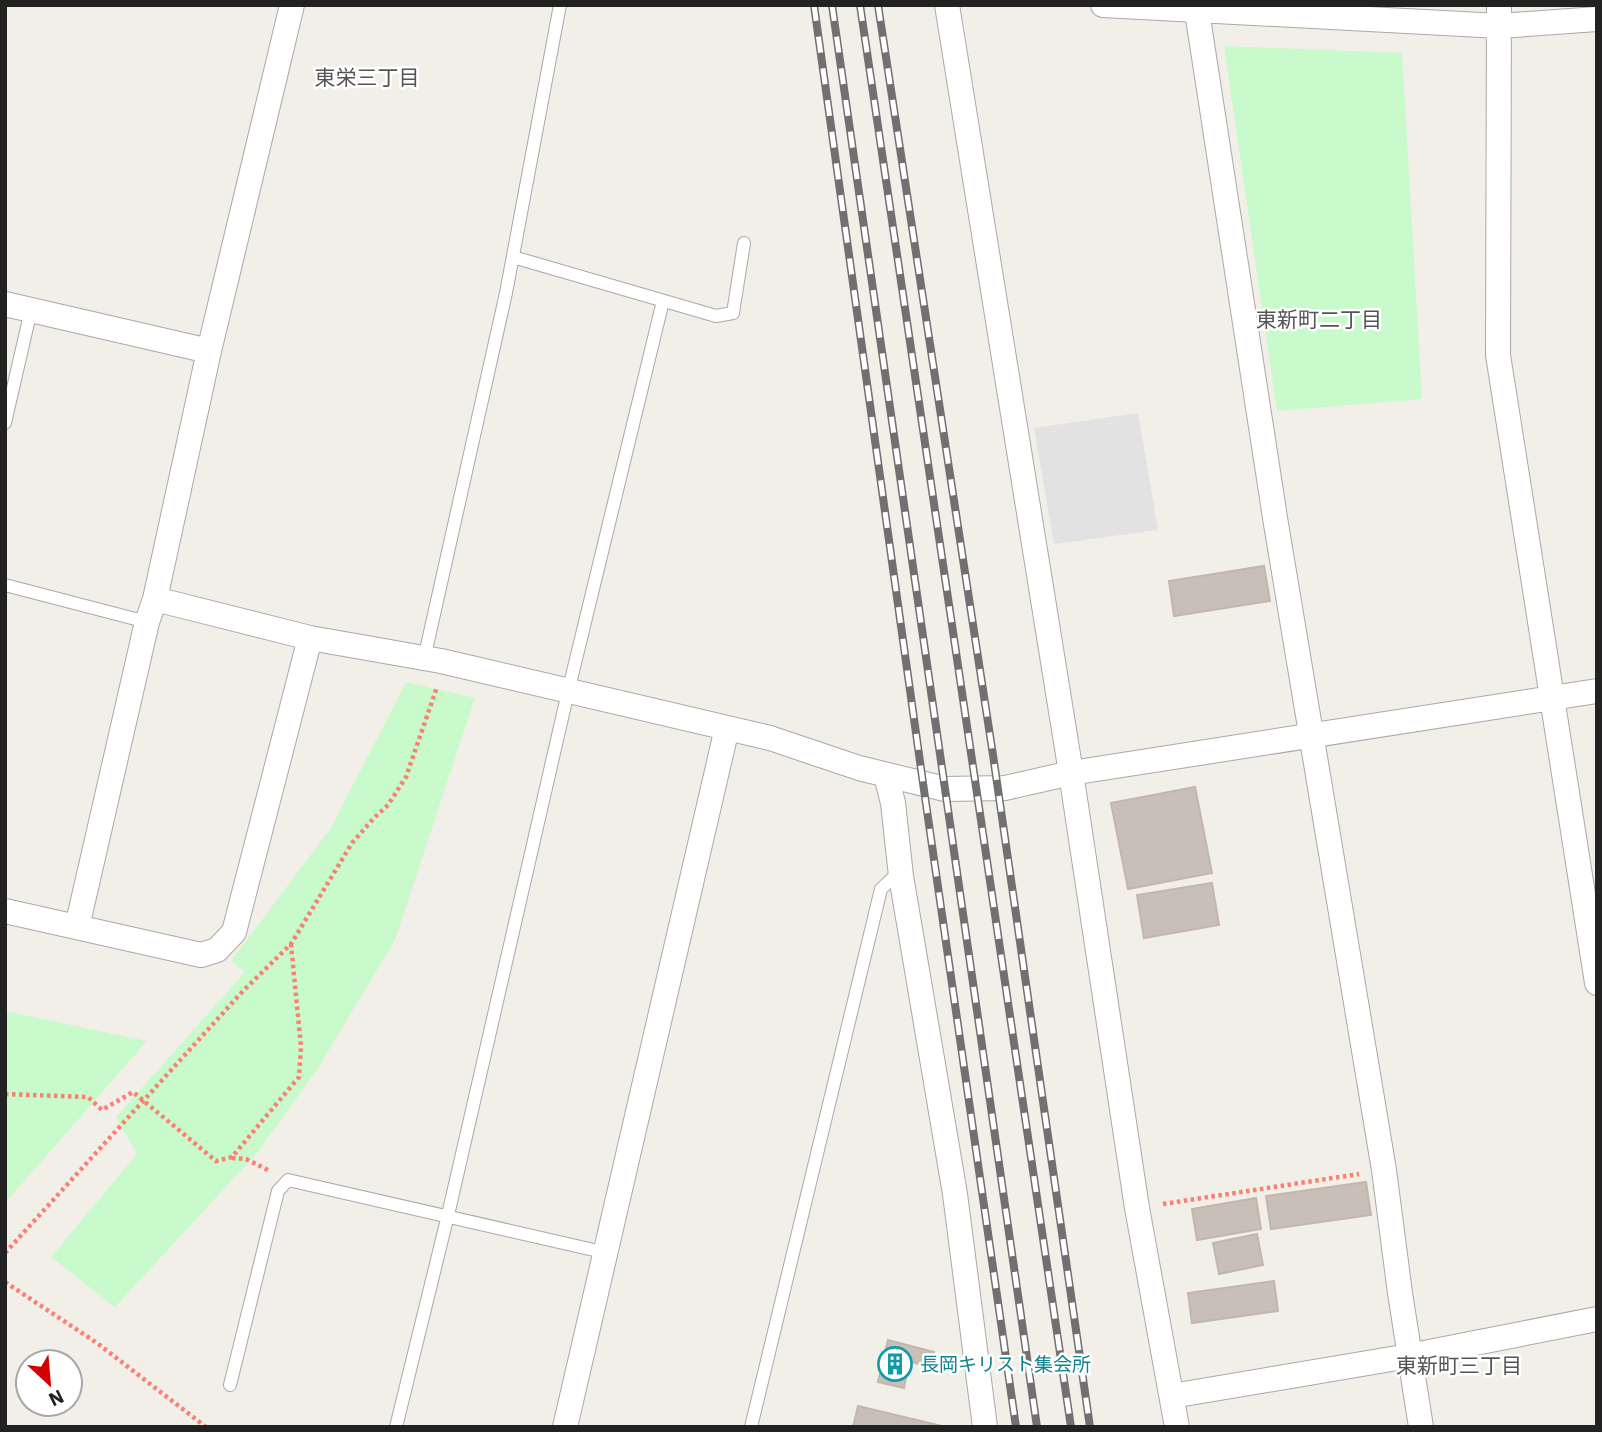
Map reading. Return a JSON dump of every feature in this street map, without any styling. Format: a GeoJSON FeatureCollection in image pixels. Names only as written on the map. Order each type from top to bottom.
{"type":"FeatureCollection","features":[{"type":"Feature","properties":{"kind":"street"},"geometry":{"type":"LineString","coordinates":[[77,927],[209,351],[292,5]]}},
{"type":"Feature","properties":{"kind":"street"},"geometry":{"type":"LineString","coordinates":[[947,5],[1071,773],[1137,1208],[1177,1427]]}},
{"type":"Feature","properties":{"kind":"street"},"geometry":{"type":"LineString","coordinates":[[1103,5],[1597,19]]}},
{"type":"Feature","properties":{"kind":"street"},"geometry":{"type":"LineString","coordinates":[[1196,8],[1310,734],[1384,1170],[1421,1427]]}},
{"type":"Feature","properties":{"kind":"street"},"geometry":{"type":"LineString","coordinates":[[1499,15],[1498,355],[1597,983]]}},
{"type":"Feature","properties":{"kind":"street"},"geometry":{"type":"LineString","coordinates":[[5,304],[209,351]]}},
{"type":"Feature","properties":{"kind":"street"},"geometry":{"type":"LineString","coordinates":[[151,610],[441,661],[769,738],[886,775],[944,789],[1006,788],[1071,773],[1597,691]]}},
{"type":"Feature","properties":{"kind":"street"},"geometry":{"type":"LineString","coordinates":[[5,911],[201,956],[217,950],[234,932],[310,639]]}},
{"type":"Feature","properties":{"kind":"street"},"geometry":{"type":"LineString","coordinates":[[565,1427],[727,728]]}},
{"type":"Feature","properties":{"kind":"street"},"geometry":{"type":"LineString","coordinates":[[886,775],[893,803],[901,870],[955,1194],[985,1427]]}},
{"type":"Feature","properties":{"kind":"street"},"geometry":{"type":"LineString","coordinates":[[1172,1396],[1409,1356],[1597,1319]]}},
{"type":"Feature","properties":{"kind":"lane"},"geometry":{"type":"LineString","coordinates":[[424,659],[513,257],[560,5]]}},
{"type":"Feature","properties":{"kind":"lane"},"geometry":{"type":"LineString","coordinates":[[513,257],[716,316],[733,313],[744,243]]}},
{"type":"Feature","properties":{"kind":"lane"},"geometry":{"type":"LineString","coordinates":[[396,1427],[448,1215],[568,692],[663,301]]}},
{"type":"Feature","properties":{"kind":"lane"},"geometry":{"type":"LineString","coordinates":[[5,423],[31,310]]}},
{"type":"Feature","properties":{"kind":"lane"},"geometry":{"type":"LineString","coordinates":[[5,585],[151,610]]}},
{"type":"Feature","properties":{"kind":"lane"},"geometry":{"type":"LineString","coordinates":[[751,1427],[881,889],[901,870]]}},
{"type":"Feature","properties":{"kind":"lane"},"geometry":{"type":"LineString","coordinates":[[230,1385],[278,1191],[288,1180],[607,1253]]}},
{"type":"Feature","properties":{"kind":"path"},"geometry":{"type":"LineString","coordinates":[[5,1253],[243,991],[291,944],[352,843],[388,805],[406,777],[436,688]]}},
{"type":"Feature","properties":{"kind":"path"},"geometry":{"type":"LineString","coordinates":[[232,1157],[299,1077],[301,1047],[291,944]]}},
{"type":"Feature","properties":{"kind":"path"},"geometry":{"type":"LineString","coordinates":[[5,1094],[88,1097],[102,1110],[133,1092],[216,1161],[232,1157],[246,1159],[288,1180]]}},
{"type":"Feature","properties":{"kind":"path"},"geometry":{"type":"LineString","coordinates":[[1137,1208],[1384,1170]]}},
{"type":"Feature","properties":{"kind":"path"},"geometry":{"type":"LineString","coordinates":[[5,1282],[97,1343],[206,1427]]}},
{"type":"Feature","properties":{"kind":"green space"},"geometry":{"type":"Polygon","coordinates":[[[1224,46],[1402,53],[1422,399],[1277,411],[1224,46]]]}},
{"type":"Feature","properties":{"kind":"green space"},"geometry":{"type":"Polygon","coordinates":[[[406,682],[475,698],[395,940],[316,1071],[258,1152],[115,1307],[51,1257],[137,1154],[116,1117],[245,972],[231,961],[331,828],[406,682]]]}},
{"type":"Feature","properties":{"kind":"green space"},"geometry":{"type":"Polygon","coordinates":[[[5,1011],[147,1041],[5,1203],[5,1011]]]}},
{"type":"Feature","properties":{"kind":"shaded area"},"geometry":{"type":"Polygon","coordinates":[[[1138,413],[1158,530],[1054,544],[1034,428],[1138,413]]]}},
{"type":"Feature","properties":{"kind":"building"},"geometry":{"type":"Polygon","coordinates":[[[1264,566],[1270,601],[1174,616],[1169,581],[1264,566]]]}},
{"type":"Feature","properties":{"kind":"building"},"geometry":{"type":"Polygon","coordinates":[[[1195,787],[1212,873],[1128,889],[1111,803],[1195,787]]]}},
{"type":"Feature","properties":{"kind":"building"},"geometry":{"type":"Polygon","coordinates":[[[1212,883],[1219,925],[1144,938],[1137,895],[1212,883]]]}},
{"type":"Feature","properties":{"kind":"building"},"geometry":{"type":"Polygon","coordinates":[[[1366,1182],[1371,1215],[1271,1229],[1266,1196],[1366,1182]]]}},
{"type":"Feature","properties":{"kind":"building"},"geometry":{"type":"Polygon","coordinates":[[[1256,1198],[1261,1229],[1197,1240],[1192,1209],[1256,1198]]]}},
{"type":"Feature","properties":{"kind":"building"},"geometry":{"type":"Polygon","coordinates":[[[1257,1234],[1263,1265],[1219,1274],[1213,1243],[1257,1234]]]}},
{"type":"Feature","properties":{"kind":"building"},"geometry":{"type":"Polygon","coordinates":[[[1274,1281],[1278,1311],[1192,1323],[1188,1293],[1274,1281]]]}},
{"type":"Feature","properties":{"kind":"building","name":"長岡キリスト集会所"},"geometry":{"type":"Polygon","coordinates":[[[888,1340],[934,1352],[931,1368],[909,1361],[904,1388],[878,1382],[888,1340]]]}},
{"type":"Feature","properties":{"kind":"building"},"geometry":{"type":"Polygon","coordinates":[[[858,1406],[946,1427],[853,1427],[858,1406]]]}},
{"type":"Feature","properties":{"kind":"railway"},"geometry":{"type":"LineString","coordinates":[[814,5],[1016,1427]]}},
{"type":"Feature","properties":{"kind":"railway"},"geometry":{"type":"LineString","coordinates":[[832,5],[1037,1427]]}},
{"type":"Feature","properties":{"kind":"railway"},"geometry":{"type":"LineString","coordinates":[[860,5],[1071,1427]]}},
{"type":"Feature","properties":{"kind":"railway"},"geometry":{"type":"LineString","coordinates":[[878,5],[993,755],[1090,1427]]}},
{"type":"Feature","properties":{"kind":"place","name":"長岡キリスト集会所"},"geometry":{"type":"Point","coordinates":[895,1364]}},
{"type":"Feature","properties":{"kind":"district","name":"東栄三丁目"},"geometry":{"type":"Point","coordinates":[367,77]}},
{"type":"Feature","properties":{"kind":"district","name":"東新町二丁目"},"geometry":{"type":"Point","coordinates":[1319,319]}},
{"type":"Feature","properties":{"kind":"district","name":"東新町三丁目"},"geometry":{"type":"Point","coordinates":[1459,1365]}}]}
